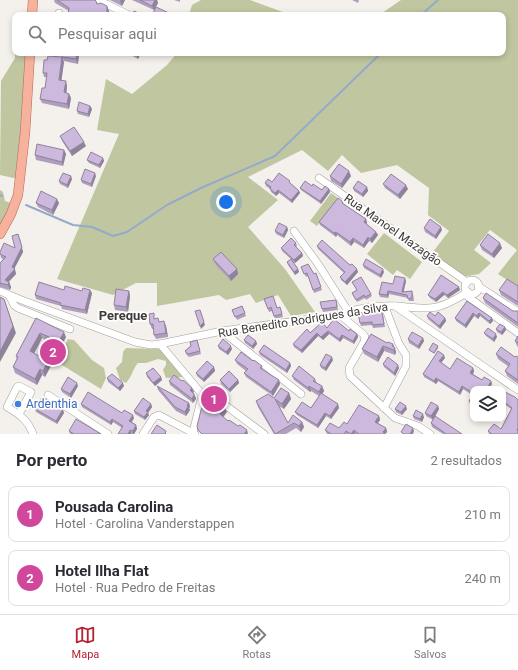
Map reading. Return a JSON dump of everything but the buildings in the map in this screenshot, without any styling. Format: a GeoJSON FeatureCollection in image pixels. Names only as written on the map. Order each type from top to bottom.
{"type":"FeatureCollection","features":[{"type":"Feature","properties":{"kind":"main road"},"geometry":{"type":"LineString","coordinates":[[32,12],[33,0]]}},
{"type":"Feature","properties":{"kind":"main road"},"geometry":{"type":"LineString","coordinates":[[0,234],[11,214],[18,194],[25,133],[30,56]]}},
{"type":"Feature","properties":{"kind":"street"},"geometry":{"type":"LineString","coordinates":[[98,0],[123,12]]}},
{"type":"Feature","properties":{"kind":"street","name":"Rua Manoel Mazagão"},"geometry":{"type":"LineString","coordinates":[[319,178],[467,282]]}},
{"type":"Feature","properties":{"kind":"street"},"geometry":{"type":"LineString","coordinates":[[294,230],[318,264],[348,312]]}},
{"type":"Feature","properties":{"kind":"street"},"geometry":{"type":"LineString","coordinates":[[518,312],[478,286],[476,282],[472,280],[467,282],[465,289],[466,293],[518,333]]}},
{"type":"Feature","properties":{"kind":"street"},"geometry":{"type":"LineString","coordinates":[[466,293],[475,293],[478,290],[478,286]]}},
{"type":"Feature","properties":{"kind":"street","name":"Rua Benedito Rodrigues da Silva"},"geometry":{"type":"LineString","coordinates":[[0,291],[134,342],[150,345],[222,331],[340,315],[348,312],[385,306],[417,308],[436,307],[447,304],[466,293]]}},
{"type":"Feature","properties":{"kind":"street"},"geometry":{"type":"LineString","coordinates":[[9,295],[14,305],[18,308],[70,329]]}},
{"type":"Feature","properties":{"kind":"street"},"geometry":{"type":"LineString","coordinates":[[384,408],[407,362],[406,355],[395,334],[385,306]]}},
{"type":"Feature","properties":{"kind":"street"},"geometry":{"type":"LineString","coordinates":[[395,306],[518,390]]}},
{"type":"Feature","properties":{"kind":"street"},"geometry":{"type":"LineString","coordinates":[[340,315],[365,337],[364,342],[349,368],[350,376],[394,418],[418,426],[430,434]]}},
{"type":"Feature","properties":{"kind":"street"},"geometry":{"type":"LineString","coordinates":[[222,331],[301,394]]}},
{"type":"Feature","properties":{"kind":"street"},"geometry":{"type":"LineString","coordinates":[[143,434],[156,415],[162,415],[194,433],[201,400],[201,393],[160,344]]}},
{"type":"Feature","properties":{"kind":"street"},"geometry":{"type":"LineString","coordinates":[[19,414],[31,393],[30,390],[21,386],[17,387],[3,406],[19,414],[31,429],[33,434]]}},
{"type":"Feature","properties":{"kind":"street"},"geometry":{"type":"LineString","coordinates":[[201,393],[208,393],[213,396],[264,434]]}},
{"type":"Feature","properties":{"kind":"street"},"geometry":{"type":"LineString","coordinates":[[48,395],[108,434]]}},
{"type":"Feature","properties":{"kind":"green space"},"geometry":{"type":"Polygon","coordinates":[[[201,0],[250,0],[283,12],[190,12],[192,5],[201,0]]]}},
{"type":"Feature","properties":{"kind":"green space"},"geometry":{"type":"Polygon","coordinates":[[[401,0],[518,0],[518,287],[498,274],[517,250],[490,230],[474,250],[491,263],[479,274],[462,277],[432,253],[449,231],[428,215],[429,188],[397,165],[361,173],[342,155],[328,171],[302,150],[248,177],[278,200],[248,227],[285,269],[315,312],[291,316],[278,295],[256,303],[250,294],[226,300],[219,295],[157,306],[157,283],[136,283],[113,295],[57,279],[119,134],[97,130],[106,79],[132,94],[167,65],[174,56],[506,56],[506,12],[383,12],[401,0]]]}},
{"type":"Feature","properties":{"kind":"green space"},"geometry":{"type":"Polygon","coordinates":[[[15,56],[28,56],[18,179],[0,175],[1,81],[15,56]]]}},
{"type":"Feature","properties":{"kind":"green space"},"geometry":{"type":"Polygon","coordinates":[[[0,190],[3,192],[5,201],[14,204],[0,231],[0,190]]]}},
{"type":"Feature","properties":{"kind":"green space"},"geometry":{"type":"Polygon","coordinates":[[[331,193],[338,198],[317,226],[310,221],[331,193]]]}},
{"type":"Feature","properties":{"kind":"green space"},"geometry":{"type":"Polygon","coordinates":[[[384,233],[422,262],[410,279],[397,270],[393,275],[367,254],[384,233]]]}},
{"type":"Feature","properties":{"kind":"green space"},"geometry":{"type":"Polygon","coordinates":[[[68,339],[74,340],[92,360],[104,368],[106,378],[101,389],[57,362],[68,339]]]}},
{"type":"Feature","properties":{"kind":"green space"},"geometry":{"type":"Polygon","coordinates":[[[126,348],[159,349],[165,353],[184,377],[166,378],[163,370],[166,365],[166,361],[158,359],[146,363],[138,363],[126,383],[120,380],[116,368],[122,362],[123,352],[126,348]]]}},
{"type":"Feature","properties":{"kind":"waterway"},"geometry":{"type":"LineString","coordinates":[[424,12],[438,0]]}},
{"type":"Feature","properties":{"kind":"waterway"},"geometry":{"type":"LineString","coordinates":[[26,205],[73,225],[92,227],[113,236],[127,232],[167,205],[201,188],[275,156],[378,56]]}},
{"type":"Feature","properties":{"kind":"place","name":"Hotel Ilha Flat"},"geometry":{"type":"Point","coordinates":[53,352]}},
{"type":"Feature","properties":{"kind":"place","name":"Pousada Carolina"},"geometry":{"type":"Point","coordinates":[214,399]}},
{"type":"Feature","properties":{"kind":"place","name":"Ardenthia"},"geometry":{"type":"Point","coordinates":[18,404]}},
{"type":"Feature","properties":{"kind":"district","name":"Pereque"},"geometry":{"type":"Point","coordinates":[123,315]}}]}
